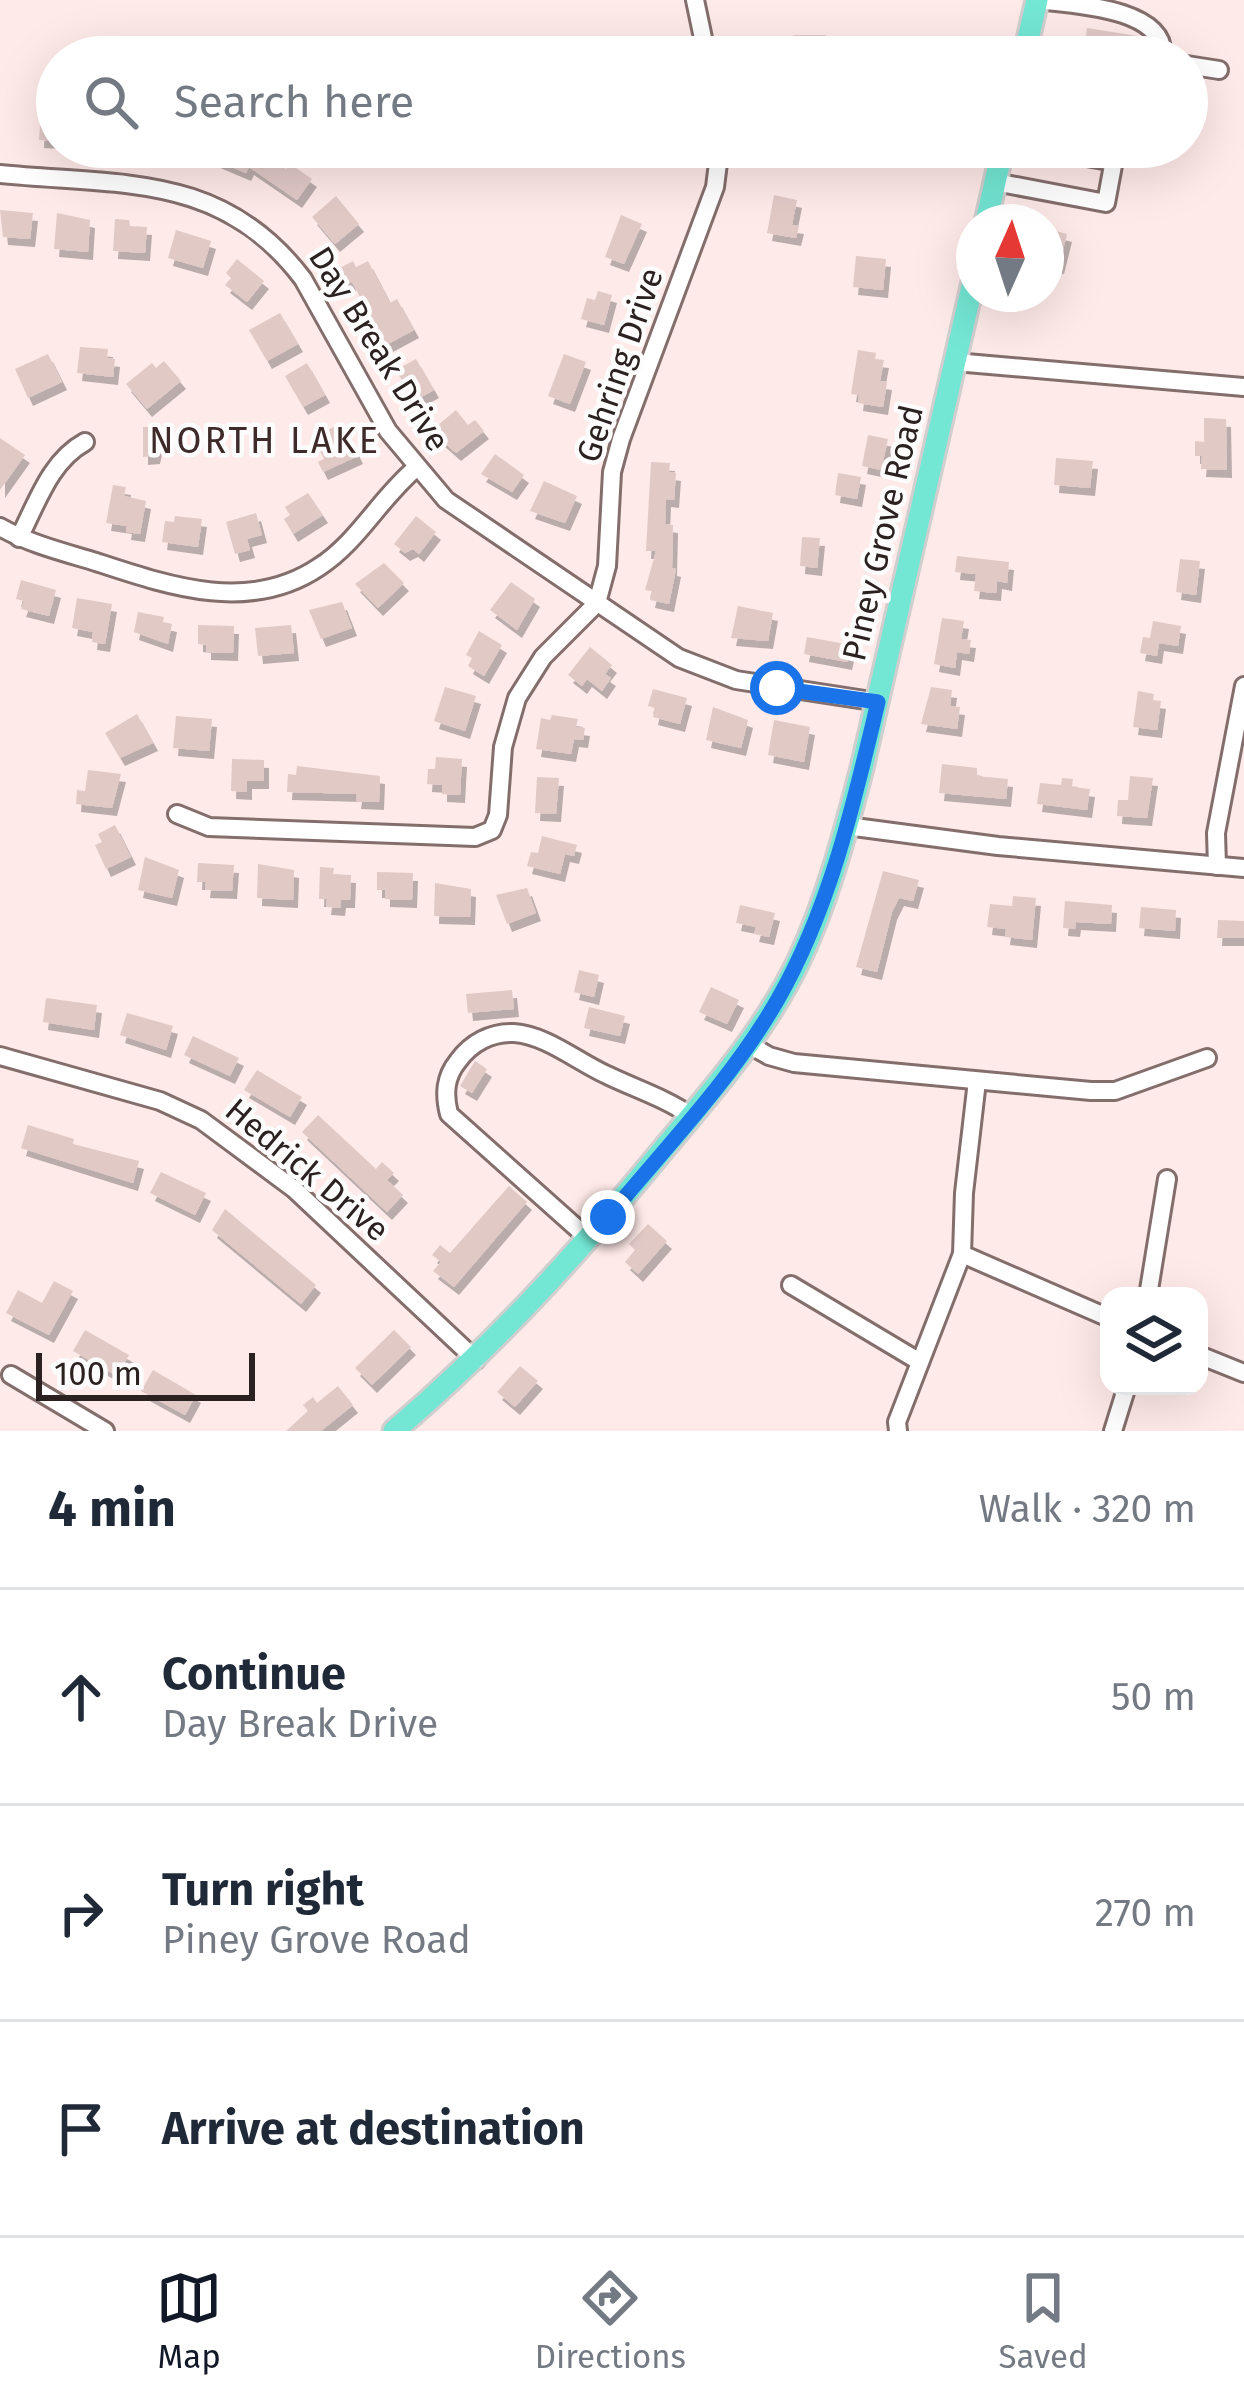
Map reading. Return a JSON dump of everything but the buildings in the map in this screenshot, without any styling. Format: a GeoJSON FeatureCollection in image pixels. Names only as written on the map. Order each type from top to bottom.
{"type":"FeatureCollection","features":[{"type":"Feature","properties":{"kind":"main road"},"geometry":{"type":"LineString","coordinates":[[1029,36],[1037,0]]}},
{"type":"Feature","properties":{"kind":"main road"},"geometry":{"type":"LineString","coordinates":[[990,204],[998,168]]}},
{"type":"Feature","properties":{"kind":"main road","name":"Piney Grove Road"},"geometry":{"type":"LineString","coordinates":[[394,1431],[476,1360],[589,1239],[748,1044],[799,959],[847,826],[966,312]]}},
{"type":"Feature","properties":{"kind":"street"},"geometry":{"type":"LineString","coordinates":[[695,0],[703,36]]}},
{"type":"Feature","properties":{"kind":"street"},"geometry":{"type":"LineString","coordinates":[[1037,0],[1138,20],[1160,36]]}},
{"type":"Feature","properties":{"kind":"street"},"geometry":{"type":"LineString","coordinates":[[1208,68],[1220,70]]}},
{"type":"Feature","properties":{"kind":"street","name":"Gehring Drive"},"geometry":{"type":"LineString","coordinates":[[597,603],[607,566],[612,472],[715,187],[717,168]]}},
{"type":"Feature","properties":{"kind":"street"},"geometry":{"type":"LineString","coordinates":[[995,182],[1106,203],[1114,168]]}},
{"type":"Feature","properties":{"kind":"street","name":"Day Break Drive"},"geometry":{"type":"LineString","coordinates":[[0,175],[169,190],[195,196],[248,224],[303,279],[388,431],[446,500],[656,644],[711,672],[777,688],[878,702]]}},
{"type":"Feature","properties":{"kind":"street"},"geometry":{"type":"LineString","coordinates":[[955,362],[1244,387]]}},
{"type":"Feature","properties":{"kind":"street"},"geometry":{"type":"LineString","coordinates":[[19,538],[54,470],[68,452],[85,442]]}},
{"type":"Feature","properties":{"kind":"street"},"geometry":{"type":"LineString","coordinates":[[0,527],[19,538],[183,587],[249,593],[295,580],[335,556],[376,506],[416,468]]}},
{"type":"Feature","properties":{"kind":"street"},"geometry":{"type":"LineString","coordinates":[[177,814],[209,827],[484,835],[492,830],[498,815],[503,747],[517,698],[543,657],[597,603]]}},
{"type":"Feature","properties":{"kind":"street"},"geometry":{"type":"LineString","coordinates":[[1217,866],[1216,832],[1244,686]]}},
{"type":"Feature","properties":{"kind":"street"},"geometry":{"type":"LineString","coordinates":[[847,826],[998,846],[1244,868]]}},
{"type":"Feature","properties":{"kind":"street"},"geometry":{"type":"LineString","coordinates":[[589,1239],[449,1114],[444,1096],[451,1070],[466,1049],[488,1036],[532,1036],[692,1116]]}},
{"type":"Feature","properties":{"kind":"street"},"geometry":{"type":"LineString","coordinates":[[748,1044],[794,1063],[1063,1090],[1115,1090],[1207,1058]]}},
{"type":"Feature","properties":{"kind":"street","name":"Hedrick Drive"},"geometry":{"type":"LineString","coordinates":[[0,1056],[160,1101],[201,1120],[294,1189],[476,1360]]}},
{"type":"Feature","properties":{"kind":"street"},"geometry":{"type":"LineString","coordinates":[[898,1431],[897,1422],[962,1254],[977,1081]]}},
{"type":"Feature","properties":{"kind":"street"},"geometry":{"type":"LineString","coordinates":[[1149,1287],[1167,1179]]}},
{"type":"Feature","properties":{"kind":"street"},"geometry":{"type":"LineString","coordinates":[[962,1254],[1100,1314]]}},
{"type":"Feature","properties":{"kind":"street"},"geometry":{"type":"LineString","coordinates":[[790,1285],[920,1362]]}},
{"type":"Feature","properties":{"kind":"street"},"geometry":{"type":"LineString","coordinates":[[1208,1359],[1244,1373]]}},
{"type":"Feature","properties":{"kind":"street"},"geometry":{"type":"LineString","coordinates":[[11,1375],[105,1431]]}},
{"type":"Feature","properties":{"kind":"street"},"geometry":{"type":"LineString","coordinates":[[1113,1431],[1124,1395]]}},
{"type":"Feature","properties":{"kind":"district","name":"NORTH LAKE"},"geometry":{"type":"Point","coordinates":[265,441]}},
{"type":"Feature","properties":{"kind":"route"},"geometry":{"type":"LineString","coordinates":[[608,1217],[692,1116],[776,1003],[818,914],[847,826],[878,702],[777,688]]}}]}
